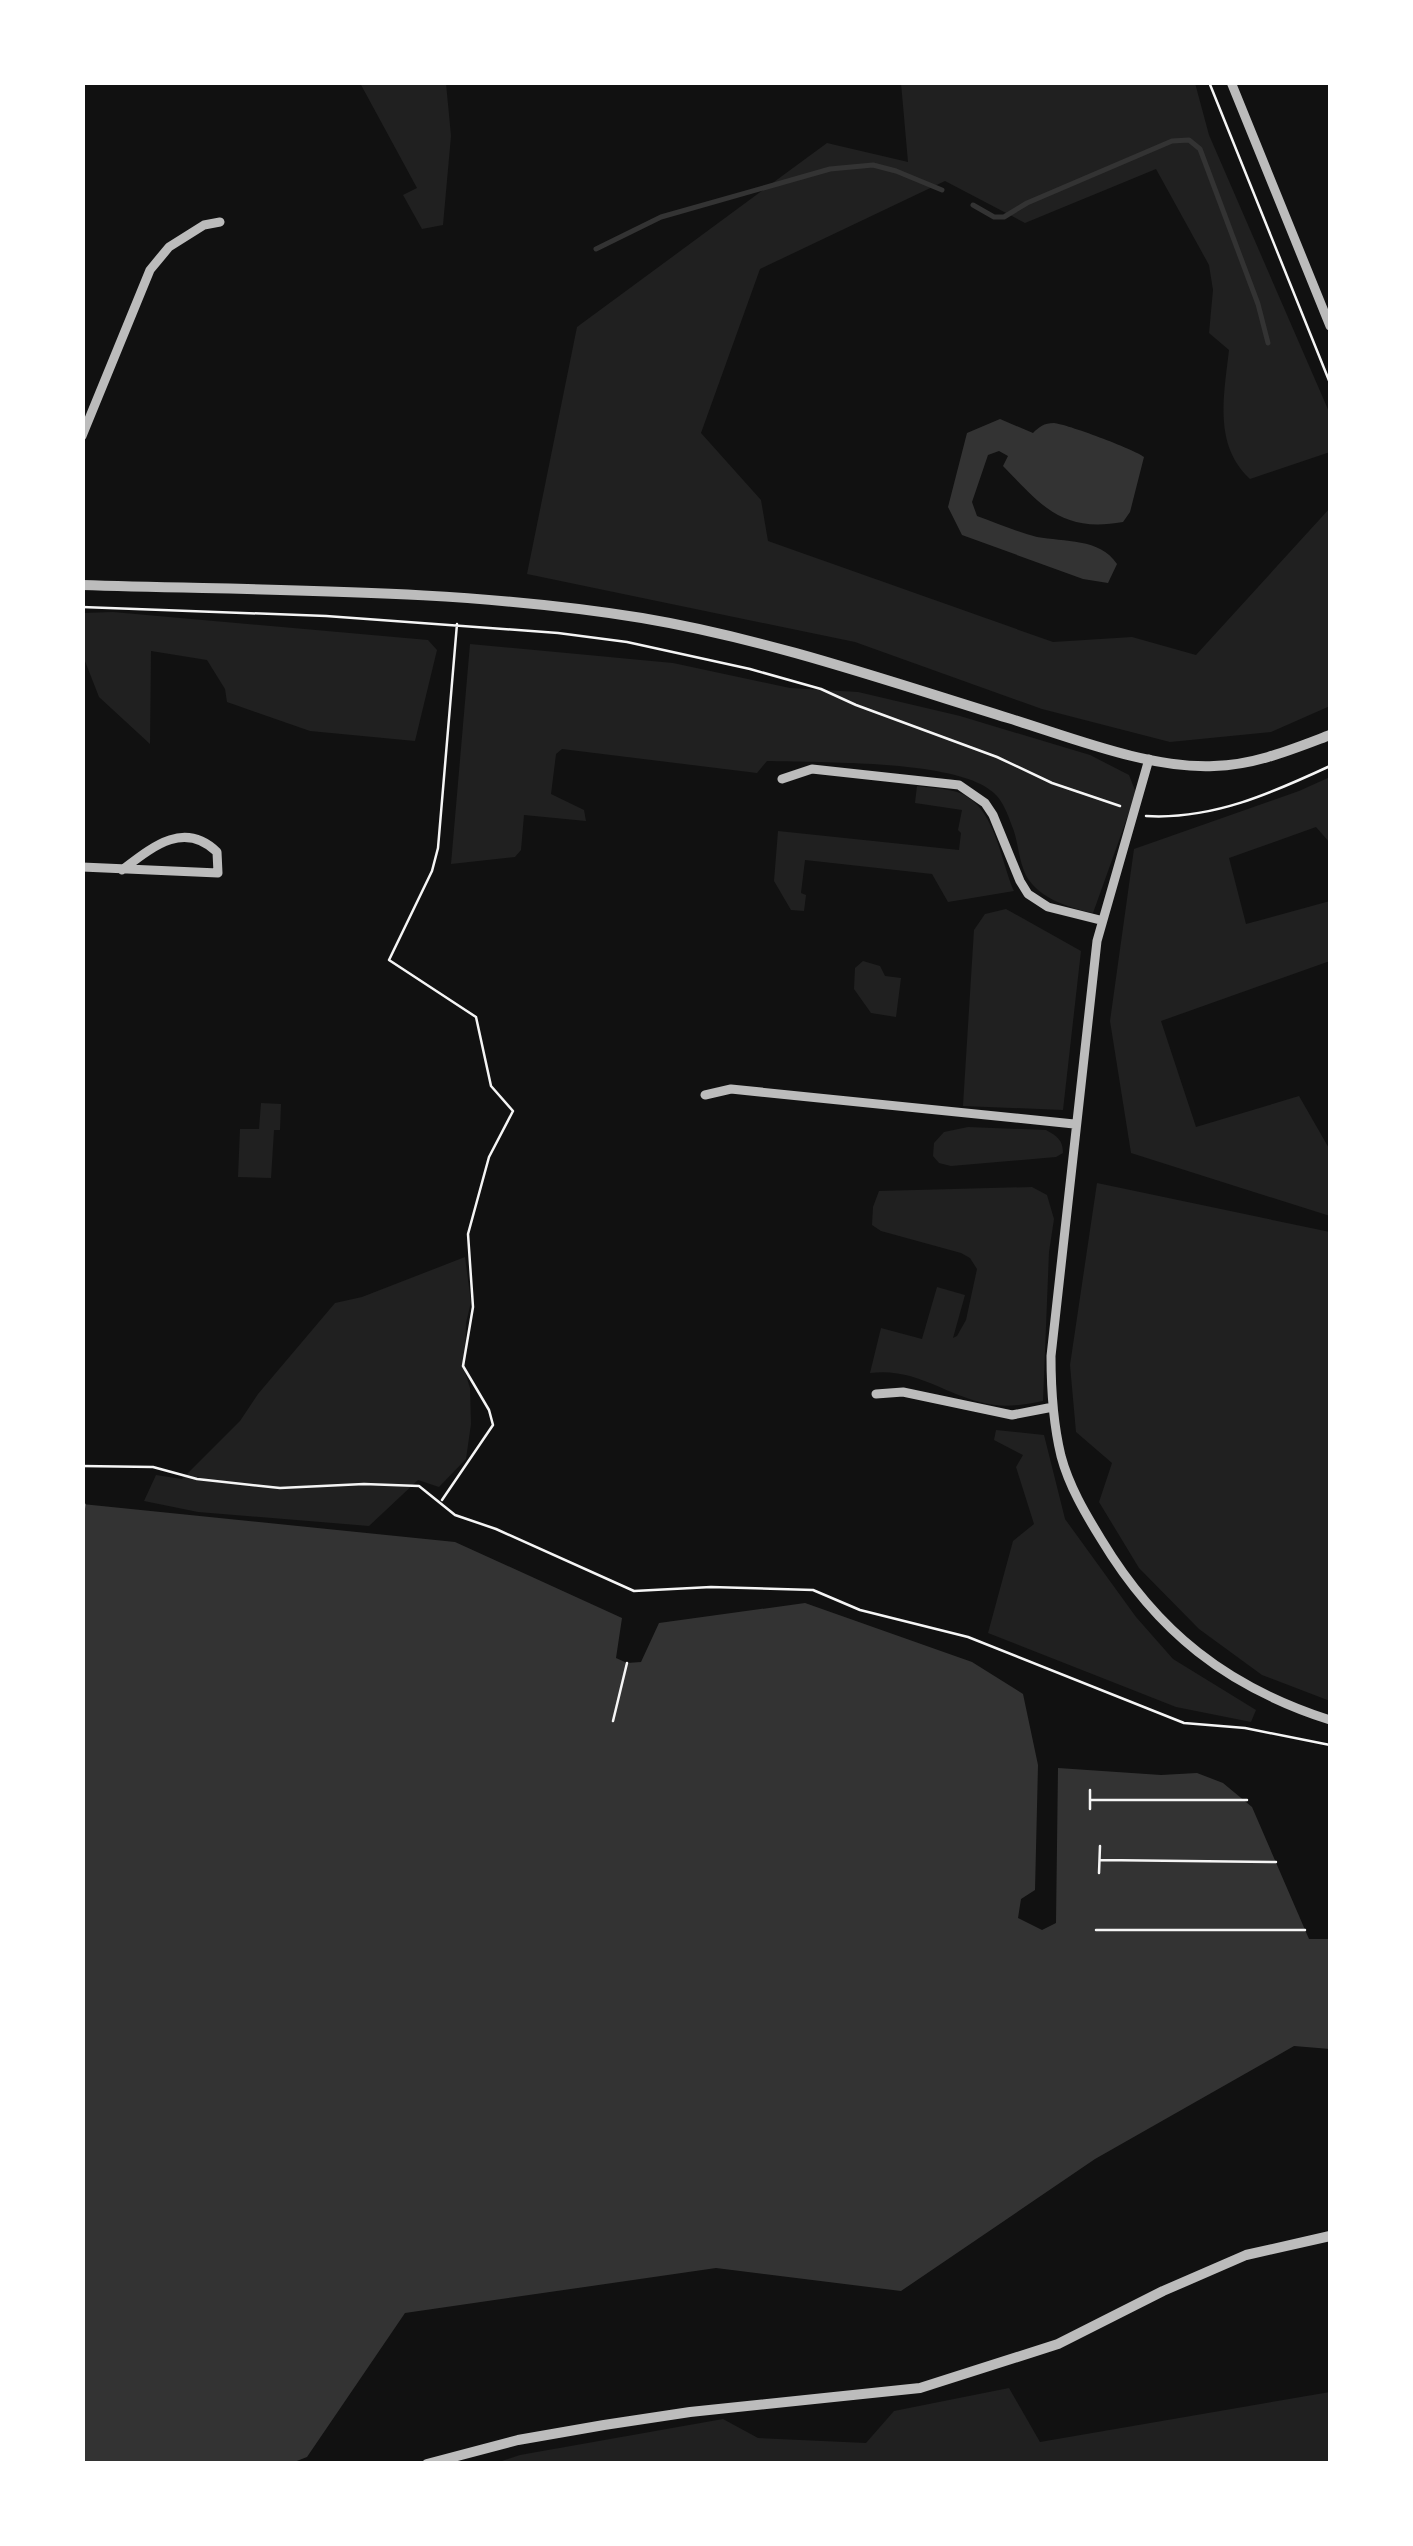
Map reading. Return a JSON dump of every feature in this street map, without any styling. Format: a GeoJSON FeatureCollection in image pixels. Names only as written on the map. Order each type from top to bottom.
{"type":"FeatureCollection","features":[{"type":"Feature","properties":{"kind":"street"},"geometry":{"type":"LineString","coordinates":[[1231,82],[1330,326]]}},
{"type":"Feature","properties":{"kind":"street"},"geometry":{"type":"LineString","coordinates":[[82,436],[150,270],[169,247],[204,225],[220,222]]}},
{"type":"Feature","properties":{"kind":"street"},"geometry":{"type":"LineString","coordinates":[[82,585],[463,598],[561,606],[646,619],[782,650],[1149,759],[1212,767],[1248,763],[1330,734]]}},
{"type":"Feature","properties":{"kind":"street"},"geometry":{"type":"LineString","coordinates":[[1149,759],[1100,920],[1074,1124],[1051,1356],[1061,1456],[1075,1493],[1118,1568],[1154,1613],[1192,1650],[1240,1682],[1330,1720]]}},
{"type":"Feature","properties":{"kind":"street"},"geometry":{"type":"LineString","coordinates":[[782,779],[812,769],[959,786],[985,803],[993,814],[1028,894],[1048,907],[1100,920]]}},
{"type":"Feature","properties":{"kind":"street"},"geometry":{"type":"LineString","coordinates":[[82,867],[122,870],[218,873],[217,852],[206,841],[189,836],[166,842],[122,870]]}},
{"type":"Feature","properties":{"kind":"street"},"geometry":{"type":"LineString","coordinates":[[705,1095],[731,1089],[1074,1124]]}},
{"type":"Feature","properties":{"kind":"street"},"geometry":{"type":"LineString","coordinates":[[876,1394],[903,1392],[1012,1415],[1054,1407]]}},
{"type":"Feature","properties":{"kind":"street"},"geometry":{"type":"LineString","coordinates":[[428,2464],[518,2440],[622,2422],[869,2396],[938,2384],[1058,2344],[1246,2255],[1330,2236]]}},
{"type":"Feature","properties":{"kind":"path"},"geometry":{"type":"LineString","coordinates":[[1209,82],[1330,383]]}},
{"type":"Feature","properties":{"kind":"path"},"geometry":{"type":"LineString","coordinates":[[82,608],[457,624],[627,642],[780,676],[997,757],[1052,783],[1133,812],[1161,817],[1221,809],[1258,799],[1330,766]]}},
{"type":"Feature","properties":{"kind":"path"},"geometry":{"type":"LineString","coordinates":[[441,1501],[493,1425],[489,1410],[463,1366],[473,1307],[468,1234],[489,1157],[513,1111],[491,1086],[476,1017],[390,960],[432,871],[438,848],[457,624]]}},
{"type":"Feature","properties":{"kind":"path"},"geometry":{"type":"LineString","coordinates":[[82,1466],[153,1467],[197,1479],[280,1488],[419,1486],[455,1514],[634,1592],[711,1587],[813,1590],[860,1610],[968,1637],[1184,1722],[1245,1728],[1330,1745]]}},
{"type":"Feature","properties":{"kind":"path"},"geometry":{"type":"LineString","coordinates":[[82,1546],[84,1504]]}},
{"type":"Feature","properties":{"kind":"path"},"geometry":{"type":"LineString","coordinates":[[613,1721],[627,1662]]}},
{"type":"Feature","properties":{"kind":"path"},"geometry":{"type":"LineString","coordinates":[[1090,1790],[1090,1809]]}},
{"type":"Feature","properties":{"kind":"path"},"geometry":{"type":"LineString","coordinates":[[1090,1800],[1247,1800]]}},
{"type":"Feature","properties":{"kind":"path"},"geometry":{"type":"LineString","coordinates":[[1100,1846],[1100,1873]]}},
{"type":"Feature","properties":{"kind":"path"},"geometry":{"type":"LineString","coordinates":[[1100,1860],[1276,1862]]}},
{"type":"Feature","properties":{"kind":"path"},"geometry":{"type":"LineString","coordinates":[[1096,1930],[1306,1930]]}},
{"type":"Feature","properties":{"kind":"shaded area"},"geometry":{"type":"Polygon","coordinates":[[[360,83],[446,83],[451,136],[443,225],[422,229],[403,195],[417,188],[360,83]]]}},
{"type":"Feature","properties":{"kind":"shaded area"},"geometry":{"type":"Polygon","coordinates":[[[901,83],[1195,83],[1209,135],[1330,414],[1330,452],[1250,479],[1238,466],[1230,451],[1224,419],[1229,350],[1209,333],[1213,290],[1209,265],[1156,169],[1025,223],[945,181],[760,269],[701,433],[761,500],[768,541],[1053,642],[1132,637],[1196,655],[1330,508],[1330,706],[1271,732],[1170,742],[1042,709],[855,642],[527,574],[577,327],[827,143],[908,162],[901,83]]]}},
{"type":"Feature","properties":{"kind":"shaded area"},"geometry":{"type":"Polygon","coordinates":[[[1000,419],[1033,433],[1047,424],[1061,424],[1144,457],[1130,512],[1123,522],[1084,524],[1055,513],[1003,466],[1008,456],[999,451],[988,455],[972,502],[977,516],[1037,537],[1101,550],[1117,564],[1108,583],[1083,579],[962,535],[948,507],[967,433],[1000,419]]]}},
{"type":"Feature","properties":{"kind":"shaded area"},"geometry":{"type":"Polygon","coordinates":[[[113,612],[428,640],[437,650],[415,741],[310,731],[227,702],[225,689],[207,660],[151,651],[150,744],[99,697],[83,656],[83,613],[113,612]]]}},
{"type":"Feature","properties":{"kind":"shaded area"},"geometry":{"type":"Polygon","coordinates":[[[470,644],[673,663],[790,688],[858,692],[960,716],[1090,755],[1129,775],[1136,793],[1093,913],[1053,900],[1029,880],[1009,817],[994,793],[951,774],[886,765],[767,761],[757,773],[562,749],[556,754],[551,794],[584,810],[586,821],[524,815],[521,850],[515,857],[451,864],[470,644]]]}},
{"type":"Feature","properties":{"kind":"shaded area"},"geometry":{"type":"Polygon","coordinates":[[[1330,777],[1330,843],[1316,827],[1229,858],[1246,924],[1330,901],[1330,961],[1161,1021],[1196,1127],[1299,1096],[1330,1150],[1330,1216],[1131,1153],[1110,1021],[1134,849],[1330,777]]]}},
{"type":"Feature","properties":{"kind":"shaded area"},"geometry":{"type":"Polygon","coordinates":[[[917,786],[957,792],[980,808],[994,834],[1014,891],[948,902],[932,874],[805,860],[801,893],[806,895],[804,911],[791,910],[774,881],[778,831],[959,850],[962,810],[915,803],[917,786]]]}},
{"type":"Feature","properties":{"kind":"shaded area"},"geometry":{"type":"Polygon","coordinates":[[[1006,909],[1081,951],[1063,1110],[963,1106],[974,930],[985,914],[1006,909]]]}},
{"type":"Feature","properties":{"kind":"shaded area"},"geometry":{"type":"Polygon","coordinates":[[[863,961],[880,966],[885,976],[901,978],[896,1017],[871,1013],[854,989],[855,968],[863,961]]]}},
{"type":"Feature","properties":{"kind":"shaded area"},"geometry":{"type":"Polygon","coordinates":[[[261,1103],[281,1104],[280,1130],[274,1130],[271,1178],[238,1177],[240,1129],[259,1129],[261,1103]]]}},
{"type":"Feature","properties":{"kind":"shaded area"},"geometry":{"type":"Polygon","coordinates":[[[968,1127],[1046,1130],[1059,1139],[1063,1153],[1056,1157],[951,1166],[939,1163],[933,1156],[934,1143],[944,1132],[968,1127]]]}},
{"type":"Feature","properties":{"kind":"shaded area"},"geometry":{"type":"Polygon","coordinates":[[[1097,1183],[1330,1232],[1330,1701],[1262,1675],[1199,1629],[1139,1568],[1099,1502],[1112,1463],[1076,1432],[1070,1365],[1097,1183]]]}},
{"type":"Feature","properties":{"kind":"shaded area"},"geometry":{"type":"Polygon","coordinates":[[[1032,1187],[1047,1195],[1054,1219],[1049,1252],[1043,1401],[995,1405],[904,1375],[870,1373],[881,1328],[922,1339],[937,1287],[965,1295],[953,1338],[957,1336],[966,1320],[977,1269],[961,1253],[881,1231],[872,1225],[879,1191],[1032,1187]]]}},
{"type":"Feature","properties":{"kind":"shaded area"},"geometry":{"type":"Polygon","coordinates":[[[465,1257],[471,1302],[466,1323],[465,1372],[470,1388],[471,1424],[466,1459],[439,1487],[418,1480],[369,1526],[198,1512],[144,1501],[156,1475],[182,1479],[240,1421],[335,1303],[362,1297],[465,1257]]]}},
{"type":"Feature","properties":{"kind":"shaded area"},"geometry":{"type":"Polygon","coordinates":[[[996,1430],[1044,1435],[1065,1519],[1136,1617],[1173,1659],[1256,1710],[1251,1722],[1176,1707],[988,1633],[1013,1541],[1034,1524],[1016,1467],[1023,1455],[994,1440],[996,1430]]]}},
{"type":"Feature","properties":{"kind":"shaded area"},"geometry":{"type":"Polygon","coordinates":[[[82,1504],[455,1542],[622,1618],[616,1658],[627,1663],[641,1662],[659,1623],[805,1603],[972,1662],[1023,1694],[1038,1765],[1035,1890],[1021,1899],[1018,1918],[1042,1930],[1056,1923],[1058,1768],[1161,1775],[1197,1773],[1223,1783],[1252,1807],[1309,1939],[1330,1939],[1330,2049],[1294,2046],[1095,2159],[901,2291],[716,2268],[405,2313],[307,2457],[289,2464],[83,2463],[82,1504]]]}},
{"type":"Feature","properties":{"kind":"shaded area"},"geometry":{"type":"Polygon","coordinates":[[[1009,2388],[1040,2442],[1330,2392],[1330,2463],[496,2463],[520,2455],[723,2419],[758,2438],[866,2443],[894,2411],[1009,2388]]]}},
{"type":"Feature","properties":{"kind":"waterway"},"geometry":{"type":"LineString","coordinates":[[973,205],[994,217],[1004,217],[1027,203],[1172,141],[1189,140],[1200,149],[1258,304],[1268,343]]}},
{"type":"Feature","properties":{"kind":"waterway"},"geometry":{"type":"LineString","coordinates":[[596,249],[661,217],[830,169],[873,165],[942,190]]}}]}
